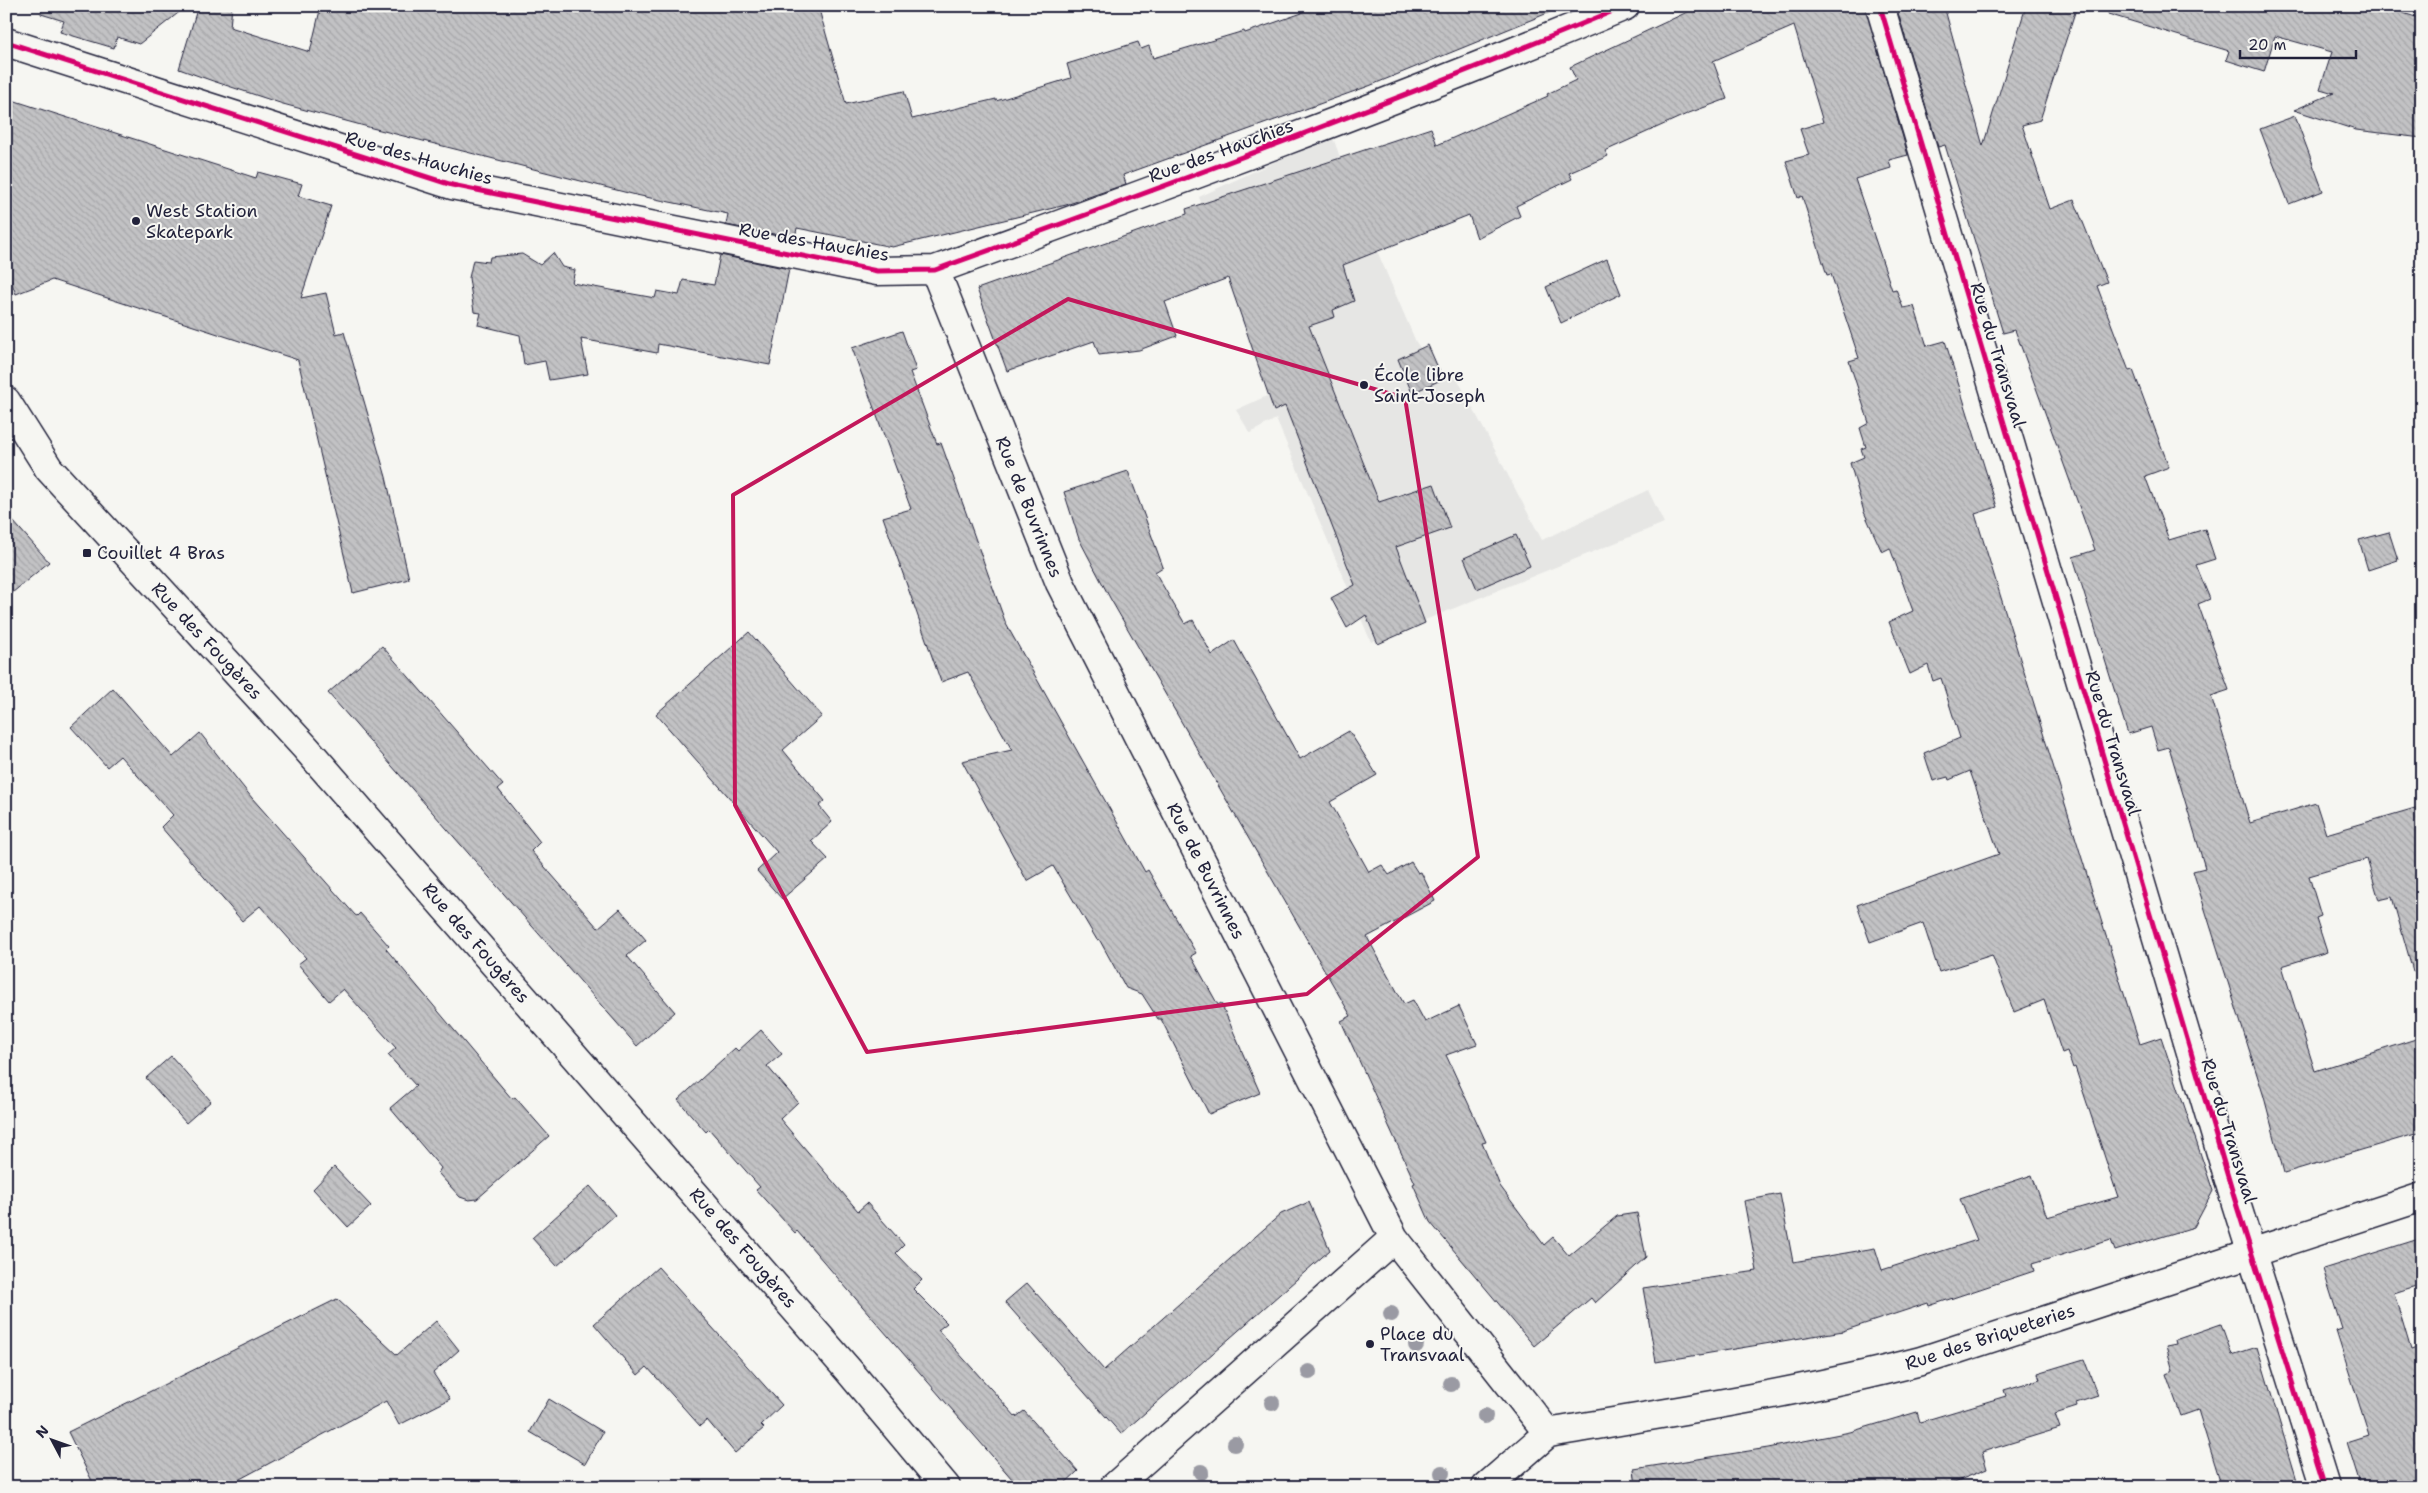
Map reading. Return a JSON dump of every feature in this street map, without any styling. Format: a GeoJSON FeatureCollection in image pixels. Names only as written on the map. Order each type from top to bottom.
{"type":"FeatureCollection","features":[{"type":"Feature","properties":{"kind":"street","name":"Rue des Hauchies"},"geometry":{"type":"LineString","coordinates":[[6,42],[452,185],[877,271],[935,270],[1291,140],[1490,63],[1625,6]]}},
{"type":"Feature","properties":{"kind":"street","name":"Rue du Transvaal"},"geometry":{"type":"LineString","coordinates":[[1880,6],[2251,1251],[2325,1487]]}},
{"type":"Feature","properties":{"kind":"street","name":"Rue de Buvrinnes"},"geometry":{"type":"LineString","coordinates":[[935,270],[1060,583],[1394,1238],[1548,1434]]}},
{"type":"Feature","properties":{"kind":"street","name":"Rue des Fougères"},"geometry":{"type":"LineString","coordinates":[[6,401],[49,469],[305,747],[849,1371],[946,1487]]}},
{"type":"Feature","properties":{"kind":"street","name":"Rue des Briqueteries"},"geometry":{"type":"LineString","coordinates":[[1548,1434],[1763,1396],[1883,1371],[1921,1361],[2251,1251],[2422,1197]]}},
{"type":"Feature","properties":{"kind":"street"},"geometry":{"type":"LineString","coordinates":[[1114,1487],[1394,1238]]}},
{"type":"Feature","properties":{"kind":"street"},"geometry":{"type":"LineString","coordinates":[[1486,1487],[1548,1434]]}},
{"type":"Feature","properties":{"kind":"highlighted area"},"geometry":{"type":"Polygon","coordinates":[[[1068,299],[1405,398],[1478,857],[1307,994],[867,1052],[735,805],[733,495],[1068,299]]]}},
{"type":"Feature","properties":{"kind":"shaded area","name":"École libre Saint-Joseph"},"geometry":{"type":"Polygon","coordinates":[[[1332,135],[1357,204],[1416,342],[1439,375],[1456,376],[1542,540],[1648,490],[1664,523],[1371,642],[1276,419],[1250,433],[1236,410],[1271,394],[1199,197],[1332,135]]]}},
{"type":"Feature","properties":{"kind":"building"},"geometry":{"type":"Polygon","coordinates":[[[42,6],[187,6],[139,44],[117,37],[114,48],[60,32],[64,21],[41,14],[42,6]]]}},
{"type":"Feature","properties":{"kind":"building"},"geometry":{"type":"Polygon","coordinates":[[[198,6],[232,6],[230,27],[310,52],[321,6],[818,6],[846,104],[904,91],[912,119],[996,99],[996,101],[1071,78],[1067,64],[1138,42],[1141,49],[1149,46],[1153,58],[1244,31],[1245,33],[1302,13],[1300,6],[1560,6],[1560,8],[1369,86],[1123,175],[1126,184],[1066,205],[892,247],[797,228],[795,238],[726,225],[728,214],[636,195],[372,128],[283,104],[213,81],[179,69],[198,6]]]}},
{"type":"Feature","properties":{"kind":"building"},"geometry":{"type":"Polygon","coordinates":[[[1700,6],[1865,6],[1908,155],[1889,160],[1891,168],[1855,179],[1892,290],[1896,289],[1903,308],[1914,306],[1927,346],[1945,341],[1997,507],[1975,514],[2129,1010],[2140,1044],[2161,1037],[2213,1191],[2194,1227],[2115,1251],[2111,1240],[2032,1264],[2034,1271],[1929,1306],[1928,1303],[1843,1331],[1656,1362],[1643,1288],[1757,1271],[1744,1201],[1780,1194],[1793,1262],[1875,1248],[1882,1270],[1977,1240],[1960,1199],[2032,1175],[2047,1217],[2118,1197],[2075,1067],[2073,1068],[2067,1051],[2062,1053],[2044,1000],[2014,1012],[1992,955],[1939,972],[1923,923],[1870,942],[1857,905],[1999,854],[1970,771],[1949,780],[1948,777],[1933,781],[1924,753],[1960,738],[1941,678],[1933,681],[1928,665],[1910,674],[1889,622],[1913,611],[1890,548],[1882,552],[1864,512],[1850,463],[1864,457],[1861,449],[1866,447],[1860,428],[1869,423],[1849,361],[1859,358],[1831,274],[1827,275],[1802,196],[1798,198],[1786,161],[1809,155],[1800,129],[1823,122],[1794,26],[1713,61],[1727,99],[1689,113],[1605,151],[1608,156],[1569,173],[1572,179],[1516,206],[1520,216],[1477,238],[1469,215],[1343,265],[1354,301],[1333,310],[1335,317],[1309,326],[1379,502],[1434,484],[1450,528],[1396,547],[1425,623],[1378,644],[1366,615],[1347,628],[1331,598],[1355,585],[1285,406],[1274,411],[1228,278],[1165,302],[1177,336],[1139,350],[1099,355],[1094,341],[1007,371],[977,289],[1187,214],[1186,209],[1431,128],[1437,145],[1548,96],[1547,94],[1576,80],[1570,67],[1700,6]]]}},
{"type":"Feature","properties":{"kind":"building"},"geometry":{"type":"Polygon","coordinates":[[[1896,6],[1944,6],[1983,146],[2026,6],[2077,6],[2040,120],[2022,125],[2050,209],[2074,200],[2107,282],[2097,286],[2129,371],[2133,370],[2169,467],[2145,476],[2169,540],[2205,529],[2215,559],[2196,565],[2210,599],[2198,604],[2229,690],[2211,696],[2250,823],[2316,803],[2326,834],[2422,806],[2422,970],[2413,971],[2392,897],[2379,900],[2367,859],[2309,876],[2321,916],[2316,918],[2327,952],[2282,966],[2315,1071],[2422,1037],[2422,1132],[2284,1173],[2264,1097],[2193,871],[2205,868],[2169,747],[2158,750],[2151,727],[2128,734],[2073,557],[2095,550],[2015,330],[2003,333],[1945,145],[1938,147],[1896,6]]]}},
{"type":"Feature","properties":{"kind":"building"},"geometry":{"type":"Polygon","coordinates":[[[2109,6],[2381,6],[2422,19],[2422,138],[2356,130],[2294,110],[2334,93],[2320,89],[2332,52],[2275,36],[2264,72],[2226,60],[2229,51],[2108,14],[2109,6]]]}},
{"type":"Feature","properties":{"kind":"building","name":"West Station Skatepark"},"geometry":{"type":"Polygon","coordinates":[[[6,98],[256,178],[258,172],[302,184],[298,196],[331,206],[301,298],[326,293],[336,334],[344,332],[386,477],[409,579],[353,593],[298,360],[52,280],[16,294],[6,268],[6,98]]]}},
{"type":"Feature","properties":{"kind":"building"},"geometry":{"type":"Polygon","coordinates":[[[2295,116],[2323,191],[2289,204],[2260,129],[2295,116]]]}},
{"type":"Feature","properties":{"kind":"building"},"geometry":{"type":"Polygon","coordinates":[[[553,253],[562,267],[575,270],[572,283],[655,298],[657,291],[679,295],[683,280],[714,285],[720,255],[789,269],[770,365],[658,344],[657,353],[581,339],[588,374],[549,380],[545,361],[524,365],[520,335],[478,325],[481,313],[474,312],[469,278],[473,260],[489,262],[490,257],[522,254],[540,265],[553,253]]]}},
{"type":"Feature","properties":{"kind":"building"},"geometry":{"type":"Polygon","coordinates":[[[1607,259],[1621,294],[1561,323],[1546,287],[1607,259]]]}},
{"type":"Feature","properties":{"kind":"building"},"geometry":{"type":"Polygon","coordinates":[[[902,331],[916,370],[910,372],[937,444],[941,443],[1006,624],[1145,872],[1148,870],[1196,953],[1191,956],[1218,1005],[1221,1003],[1260,1093],[1209,1114],[1161,1019],[1158,1019],[1142,994],[1126,988],[1099,939],[1097,940],[1053,866],[1027,881],[962,761],[1012,750],[968,672],[941,682],[883,517],[911,509],[852,348],[902,331]]]}},
{"type":"Feature","properties":{"kind":"building"},"geometry":{"type":"Polygon","coordinates":[[[1428,345],[1443,379],[1412,393],[1398,359],[1428,345]]]}},
{"type":"Feature","properties":{"kind":"building"},"geometry":{"type":"Polygon","coordinates":[[[1128,471],[1163,567],[1155,572],[1185,624],[1193,620],[1212,655],[1234,640],[1300,759],[1349,731],[1377,775],[1330,802],[1369,872],[1382,865],[1389,875],[1411,862],[1418,873],[1421,872],[1435,901],[1367,937],[1404,1004],[1413,1000],[1425,1022],[1459,1006],[1477,1044],[1446,1055],[1486,1142],[1482,1143],[1500,1186],[1544,1245],[1553,1237],[1569,1256],[1617,1216],[1637,1213],[1646,1257],[1595,1303],[1591,1298],[1534,1346],[1430,1222],[1413,1184],[1415,1183],[1341,1021],[1351,1016],[1110,598],[1079,539],[1064,492],[1128,471]]]}},
{"type":"Feature","properties":{"kind":"building"},"geometry":{"type":"Polygon","coordinates":[[[6,513],[49,562],[6,598],[6,513]]]}},
{"type":"Feature","properties":{"kind":"building"},"geometry":{"type":"Polygon","coordinates":[[[2389,532],[2398,560],[2368,570],[2359,540],[2389,532]]]}},
{"type":"Feature","properties":{"kind":"building"},"geometry":{"type":"Polygon","coordinates":[[[1516,535],[1530,566],[1477,589],[1464,558],[1516,535]]]}},
{"type":"Feature","properties":{"kind":"building"},"geometry":{"type":"Polygon","coordinates":[[[749,632],[822,716],[783,750],[825,801],[819,806],[832,822],[811,841],[828,859],[782,899],[757,871],[777,852],[656,714],[749,632]]]}},
{"type":"Feature","properties":{"kind":"building"},"geometry":{"type":"Polygon","coordinates":[[[382,646],[503,785],[498,789],[540,842],[531,851],[598,928],[620,909],[646,940],[627,956],[675,1012],[637,1046],[328,693],[382,646]]]}},
{"type":"Feature","properties":{"kind":"building"},"geometry":{"type":"Polygon","coordinates":[[[113,688],[173,757],[200,733],[252,798],[355,915],[357,916],[360,913],[389,946],[386,949],[512,1099],[515,1097],[549,1136],[477,1199],[469,1200],[460,1197],[438,1173],[441,1168],[390,1108],[416,1086],[388,1055],[396,1048],[343,989],[329,1001],[298,964],[306,958],[260,906],[242,921],[161,827],[173,815],[120,756],[107,767],[71,727],[113,688]]]}},
{"type":"Feature","properties":{"kind":"building"},"geometry":{"type":"Polygon","coordinates":[[[761,1030],[782,1054],[767,1066],[798,1102],[780,1119],[858,1211],[867,1203],[904,1245],[896,1253],[922,1280],[913,1289],[947,1323],[938,1330],[1016,1417],[1024,1411],[1078,1471],[1061,1487],[1019,1487],[797,1231],[795,1233],[756,1190],[760,1187],[709,1129],[706,1132],[678,1100],[735,1048],[738,1051],[761,1030]]]}},
{"type":"Feature","properties":{"kind":"building"},"geometry":{"type":"Polygon","coordinates":[[[171,1056],[211,1101],[186,1123],[146,1078],[171,1056]]]}},
{"type":"Feature","properties":{"kind":"building"},"geometry":{"type":"Polygon","coordinates":[[[334,1167],[371,1206],[348,1227],[313,1189],[334,1167]]]}},
{"type":"Feature","properties":{"kind":"building"},"geometry":{"type":"Polygon","coordinates":[[[590,1186],[615,1215],[557,1266],[532,1238],[590,1186]]]}},
{"type":"Feature","properties":{"kind":"building"},"geometry":{"type":"Polygon","coordinates":[[[1309,1202],[1330,1250],[1121,1434],[1005,1302],[1027,1283],[1104,1370],[1281,1214],[1309,1202]]]}},
{"type":"Feature","properties":{"kind":"building"},"geometry":{"type":"Polygon","coordinates":[[[2422,1238],[2422,1284],[2394,1293],[2411,1350],[2422,1346],[2422,1487],[2361,1487],[2347,1442],[2369,1435],[2336,1331],[2342,1329],[2323,1269],[2422,1238]]]}},
{"type":"Feature","properties":{"kind":"building"},"geometry":{"type":"Polygon","coordinates":[[[658,1267],[782,1405],[761,1425],[764,1428],[735,1453],[707,1420],[700,1426],[647,1367],[638,1375],[594,1324],[658,1267]]]}},
{"type":"Feature","properties":{"kind":"building"},"geometry":{"type":"Polygon","coordinates":[[[337,1299],[397,1355],[436,1321],[459,1350],[433,1373],[450,1399],[399,1425],[386,1401],[225,1487],[95,1487],[68,1432],[337,1299]]]}},
{"type":"Feature","properties":{"kind":"building"},"geometry":{"type":"Polygon","coordinates":[[[2221,1324],[2232,1355],[2257,1347],[2299,1487],[2222,1487],[2198,1410],[2181,1416],[2166,1374],[2173,1371],[2166,1346],[2176,1344],[2175,1340],[2221,1324]]]}},
{"type":"Feature","properties":{"kind":"building"},"geometry":{"type":"Polygon","coordinates":[[[2084,1359],[2098,1396],[2076,1403],[2077,1407],[2055,1414],[2060,1428],[1982,1452],[1987,1469],[1942,1487],[1636,1487],[1634,1469],[1768,1448],[1850,1432],[1917,1412],[1920,1422],[2006,1396],[2004,1390],[2040,1379],[2038,1373],[2084,1359]]]}},
{"type":"Feature","properties":{"kind":"building"},"geometry":{"type":"Polygon","coordinates":[[[549,1399],[603,1432],[585,1464],[530,1432],[549,1399]]]}},
{"type":"Feature","properties":{"kind":"cycle path"},"geometry":{"type":"LineString","coordinates":[[6,42],[452,185],[877,271],[935,270],[1195,175],[1368,109],[1625,6]]}},
{"type":"Feature","properties":{"kind":"cycle path"},"geometry":{"type":"LineString","coordinates":[[1880,6],[2234,1197],[2325,1487]]}},
{"type":"Feature","properties":{"kind":"place","name":"West Station Skatepark"},"geometry":{"type":"Point","coordinates":[136,221]}},
{"type":"Feature","properties":{"kind":"place","name":"École libre Saint-Joseph"},"geometry":{"type":"Point","coordinates":[1364,385]}},
{"type":"Feature","properties":{"kind":"place","name":"Couillet 4 Bras"},"geometry":{"type":"Point","coordinates":[87,553]}},
{"type":"Feature","properties":{"kind":"place","name":"Place du Transvaal"},"geometry":{"type":"Point","coordinates":[1370,1344]}}]}
